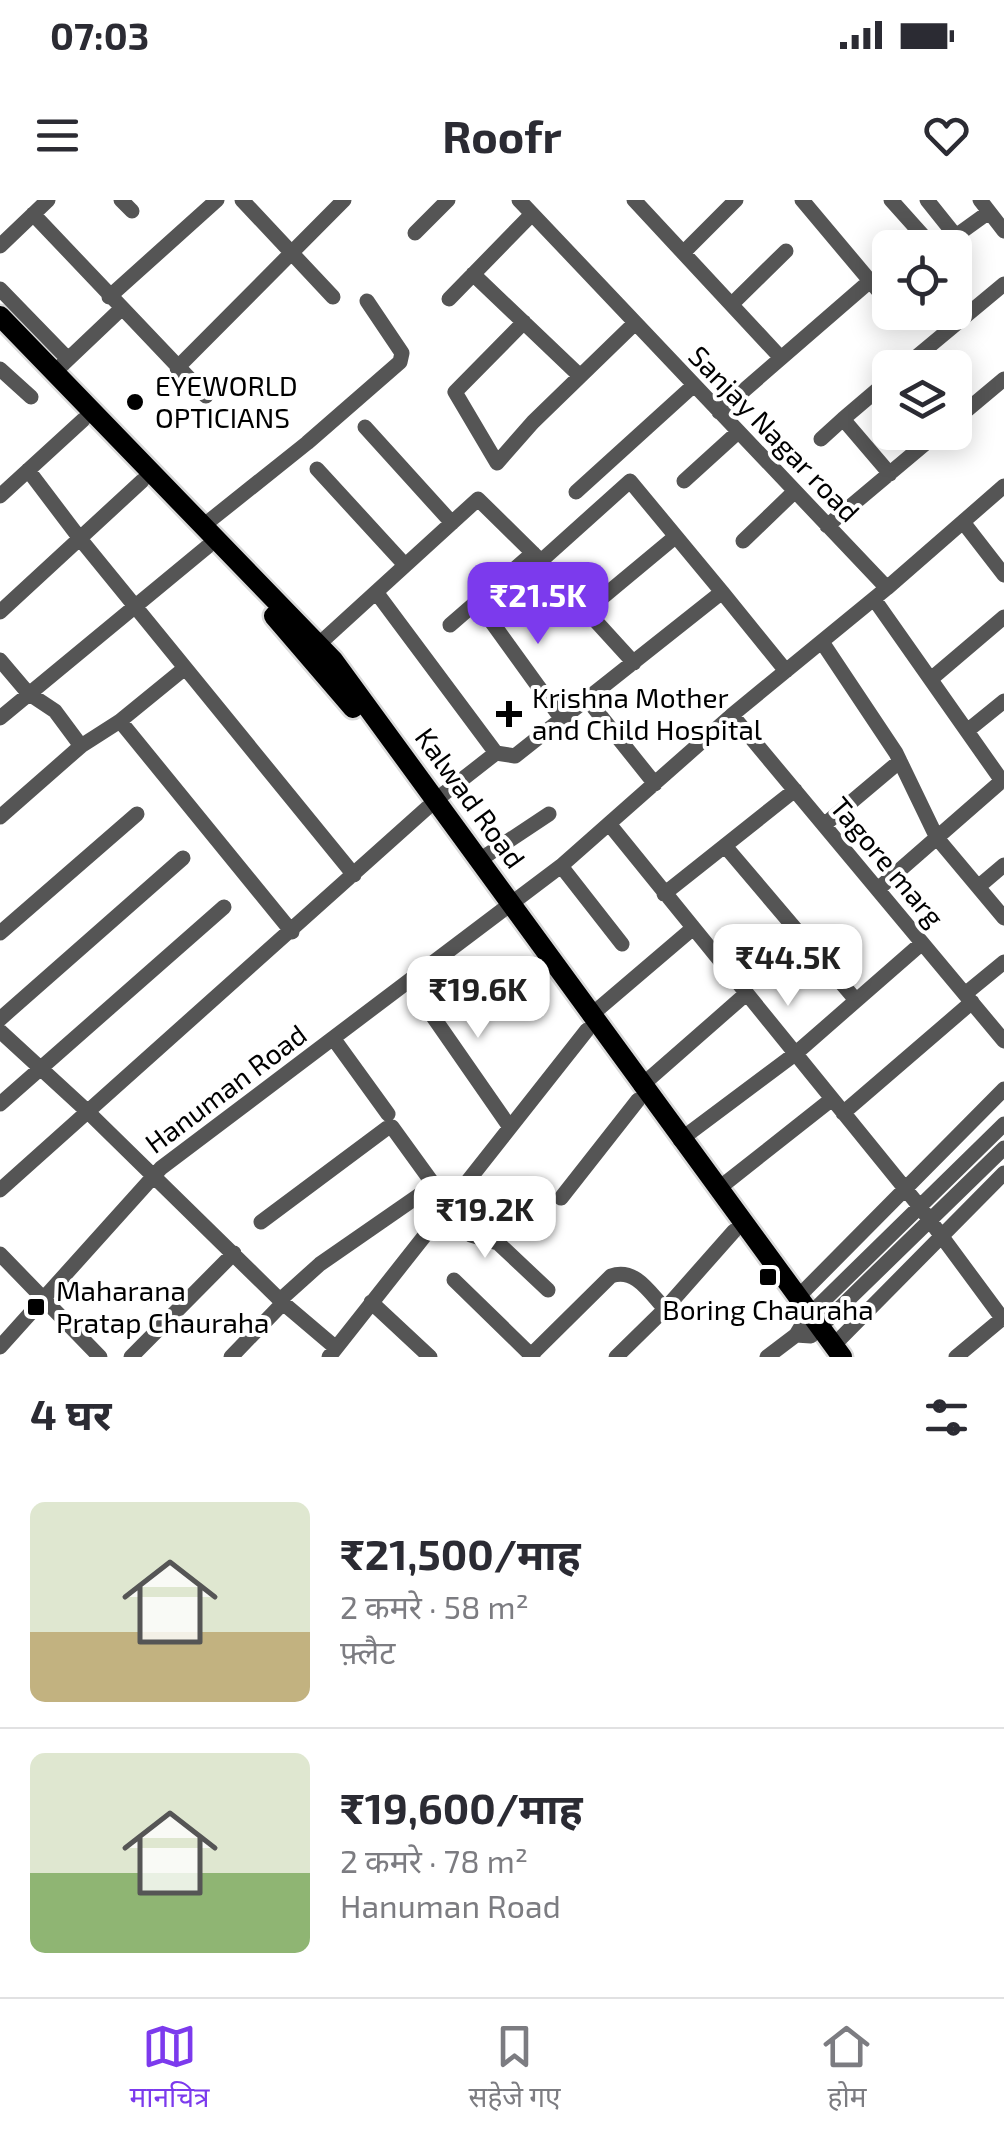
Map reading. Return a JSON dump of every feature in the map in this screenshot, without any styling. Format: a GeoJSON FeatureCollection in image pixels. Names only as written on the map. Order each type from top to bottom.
{"type":"FeatureCollection","features":[{"type":"Feature","properties":{"kind":"main road","name":"Kalwad Road"},"geometry":{"type":"LineString","coordinates":[[0,316],[61,366],[82,414],[142,481],[205,536]]}},
{"type":"Feature","properties":{"kind":"main road","name":"Kalwad Road"},"geometry":{"type":"LineString","coordinates":[[0,336],[324,658],[507,908],[734,1231],[834,1353]]}},
{"type":"Feature","properties":{"kind":"main road","name":"Kalwad Road"},"geometry":{"type":"LineString","coordinates":[[432,804],[481,859],[507,908]]}},
{"type":"Feature","properties":{"kind":"main road","name":"Kalwad Road"},"geometry":{"type":"LineString","coordinates":[[639,1093],[718,1188],[806,1322]]}},
{"type":"Feature","properties":{"kind":"street"},"geometry":{"type":"LineString","coordinates":[[0,246],[48,200]]}},
{"type":"Feature","properties":{"kind":"street"},"geometry":{"type":"LineString","coordinates":[[0,288],[61,366],[115,303],[217,200]]}},
{"type":"Feature","properties":{"kind":"street"},"geometry":{"type":"LineString","coordinates":[[242,200],[333,296]]}},
{"type":"Feature","properties":{"kind":"street"},"geometry":{"type":"LineString","coordinates":[[177,368],[344,200]]}},
{"type":"Feature","properties":{"kind":"street"},"geometry":{"type":"LineString","coordinates":[[416,233],[448,200]]}},
{"type":"Feature","properties":{"kind":"street"},"geometry":{"type":"LineString","coordinates":[[634,200],[782,358]]}},
{"type":"Feature","properties":{"kind":"street"},"geometry":{"type":"LineString","coordinates":[[685,251],[736,200]]}},
{"type":"Feature","properties":{"kind":"street"},"geometry":{"type":"LineString","coordinates":[[719,412],[870,282],[802,200]]}},
{"type":"Feature","properties":{"kind":"street"},"geometry":{"type":"LineString","coordinates":[[891,200],[919,230]]}},
{"type":"Feature","properties":{"kind":"street"},"geometry":{"type":"LineString","coordinates":[[927,200],[952,230]]}},
{"type":"Feature","properties":{"kind":"street"},"geometry":{"type":"LineString","coordinates":[[449,298],[474,274],[525,204]]}},
{"type":"Feature","properties":{"kind":"street","name":"Sanjay Nagar road"},"geometry":{"type":"LineString","coordinates":[[525,204],[827,526],[881,594],[931,679],[1003,780]]}},
{"type":"Feature","properties":{"kind":"street"},"geometry":{"type":"LineString","coordinates":[[959,230],[985,204],[1004,231]]}},
{"type":"Feature","properties":{"kind":"street"},"geometry":{"type":"LineString","coordinates":[[33,214],[206,396]]}},
{"type":"Feature","properties":{"kind":"street"},"geometry":{"type":"LineString","coordinates":[[732,304],[786,250]]}},
{"type":"Feature","properties":{"kind":"street"},"geometry":{"type":"LineString","coordinates":[[474,274],[580,376]]}},
{"type":"Feature","properties":{"kind":"street"},"geometry":{"type":"LineString","coordinates":[[926,350],[1003,288]]}},
{"type":"Feature","properties":{"kind":"street"},"geometry":{"type":"LineString","coordinates":[[0,718],[135,606],[205,536],[400,362],[402,353],[367,301]]}},
{"type":"Feature","properties":{"kind":"street"},"geometry":{"type":"LineString","coordinates":[[524,322],[455,392],[496,463],[635,324]]}},
{"type":"Feature","properties":{"kind":"street"},"geometry":{"type":"LineString","coordinates":[[0,368],[30,397]]}},
{"type":"Feature","properties":{"kind":"street"},"geometry":{"type":"LineString","coordinates":[[972,406],[1004,379]]}},
{"type":"Feature","properties":{"kind":"street"},"geometry":{"type":"LineString","coordinates":[[576,492],[694,385]]}},
{"type":"Feature","properties":{"kind":"street"},"geometry":{"type":"LineString","coordinates":[[821,439],[872,394]]}},
{"type":"Feature","properties":{"kind":"street"},"geometry":{"type":"LineString","coordinates":[[0,496],[82,414]]}},
{"type":"Feature","properties":{"kind":"street"},"geometry":{"type":"LineString","coordinates":[[843,419],[890,474]]}},
{"type":"Feature","properties":{"kind":"street"},"geometry":{"type":"LineString","coordinates":[[365,426],[452,523]]}},
{"type":"Feature","properties":{"kind":"street"},"geometry":{"type":"LineString","coordinates":[[684,481],[738,432]]}},
{"type":"Feature","properties":{"kind":"street"},"geometry":{"type":"LineString","coordinates":[[827,526],[918,450]]}},
{"type":"Feature","properties":{"kind":"street"},"geometry":{"type":"LineString","coordinates":[[317,469],[405,565]]}},
{"type":"Feature","properties":{"kind":"street"},"geometry":{"type":"LineString","coordinates":[[28,470],[80,540],[354,875]]}},
{"type":"Feature","properties":{"kind":"street"},"geometry":{"type":"LineString","coordinates":[[0,612],[142,481]]}},
{"type":"Feature","properties":{"kind":"street"},"geometry":{"type":"LineString","coordinates":[[450,625],[630,481],[786,671]]}},
{"type":"Feature","properties":{"kind":"street"},"geometry":{"type":"LineString","coordinates":[[881,594],[1004,486]]}},
{"type":"Feature","properties":{"kind":"street"},"geometry":{"type":"LineString","coordinates":[[743,542],[794,492]]}},
{"type":"Feature","properties":{"kind":"street"},"geometry":{"type":"LineString","coordinates":[[324,658],[376,592],[478,499],[634,663]]}},
{"type":"Feature","properties":{"kind":"street"},"geometry":{"type":"LineString","coordinates":[[963,522],[1004,575]]}},
{"type":"Feature","properties":{"kind":"street"},"geometry":{"type":"LineString","coordinates":[[586,611],[674,536]]}},
{"type":"Feature","properties":{"kind":"street"},"geometry":{"type":"LineString","coordinates":[[376,592],[496,752],[515,756],[722,592]]}},
{"type":"Feature","properties":{"kind":"street","name":"Hanuman Road"},"geometry":{"type":"LineString","coordinates":[[0,1347],[153,1177],[561,866],[732,715],[881,594]]}},
{"type":"Feature","properties":{"kind":"street"},"geometry":{"type":"LineString","coordinates":[[478,603],[561,718]]}},
{"type":"Feature","properties":{"kind":"street"},"geometry":{"type":"LineString","coordinates":[[931,679],[1004,616]]}},
{"type":"Feature","properties":{"kind":"street"},"geometry":{"type":"LineString","coordinates":[[822,642],[900,761],[938,838],[1004,918]]}},
{"type":"Feature","properties":{"kind":"street"},"geometry":{"type":"LineString","coordinates":[[0,660],[28,693],[55,711],[81,746]]}},
{"type":"Feature","properties":{"kind":"street"},"geometry":{"type":"LineString","coordinates":[[0,817],[81,746],[120,721],[185,668]]}},
{"type":"Feature","properties":{"kind":"street"},"geometry":{"type":"LineString","coordinates":[[587,698],[655,784]]}},
{"type":"Feature","properties":{"kind":"street"},"geometry":{"type":"LineString","coordinates":[[966,730],[1004,701]]}},
{"type":"Feature","properties":{"kind":"street","name":"Tagore marg"},"geometry":{"type":"LineString","coordinates":[[732,715],[1004,1041]]}},
{"type":"Feature","properties":{"kind":"street"},"geometry":{"type":"LineString","coordinates":[[120,721],[292,932]]}},
{"type":"Feature","properties":{"kind":"street"},"geometry":{"type":"LineString","coordinates":[[0,1190],[432,804],[496,752]]}},
{"type":"Feature","properties":{"kind":"street"},"geometry":{"type":"LineString","coordinates":[[824,825],[900,761]]}},
{"type":"Feature","properties":{"kind":"street"},"geometry":{"type":"LineString","coordinates":[[878,889],[1003,780]]}},
{"type":"Feature","properties":{"kind":"street"},"geometry":{"type":"LineString","coordinates":[[664,894],[795,790]]}},
{"type":"Feature","properties":{"kind":"street"},"geometry":{"type":"LineString","coordinates":[[0,933],[137,814]]}},
{"type":"Feature","properties":{"kind":"street"},"geometry":{"type":"LineString","coordinates":[[481,859],[549,814]]}},
{"type":"Feature","properties":{"kind":"street"},"geometry":{"type":"LineString","coordinates":[[610,826],[925,1214],[1003,1318],[956,1357]]}},
{"type":"Feature","properties":{"kind":"street"},"geometry":{"type":"LineString","coordinates":[[724,846],[855,999]]}},
{"type":"Feature","properties":{"kind":"street"},"geometry":{"type":"LineString","coordinates":[[0,1019],[183,858]]}},
{"type":"Feature","properties":{"kind":"street"},"geometry":{"type":"LineString","coordinates":[[978,887],[1004,865]]}},
{"type":"Feature","properties":{"kind":"street"},"geometry":{"type":"LineString","coordinates":[[561,866],[622,944]]}},
{"type":"Feature","properties":{"kind":"street"},"geometry":{"type":"LineString","coordinates":[[0,1104],[224,907]]}},
{"type":"Feature","properties":{"kind":"street"},"geometry":{"type":"LineString","coordinates":[[0,1031],[333,1352],[588,1023],[692,928]]}},
{"type":"Feature","properties":{"kind":"street"},"geometry":{"type":"LineString","coordinates":[[680,1140],[795,1054],[922,943]]}},
{"type":"Feature","properties":{"kind":"street"},"geometry":{"type":"LineString","coordinates":[[843,1113],[1004,962]]}},
{"type":"Feature","properties":{"kind":"street"},"geometry":{"type":"LineString","coordinates":[[408,982],[509,1126]]}},
{"type":"Feature","properties":{"kind":"street"},"geometry":{"type":"LineString","coordinates":[[560,1198],[639,1093],[746,994]]}},
{"type":"Feature","properties":{"kind":"street"},"geometry":{"type":"LineString","coordinates":[[334,1038],[388,1114]]}},
{"type":"Feature","properties":{"kind":"street"},"geometry":{"type":"LineString","coordinates":[[806,1322],[904,1188],[1004,1089]]}},
{"type":"Feature","properties":{"kind":"street"},"geometry":{"type":"LineString","coordinates":[[718,1188],[832,1099]]}},
{"type":"Feature","properties":{"kind":"street"},"geometry":{"type":"LineString","coordinates":[[925,1214],[1004,1124]]}},
{"type":"Feature","properties":{"kind":"street"},"geometry":{"type":"LineString","coordinates":[[260,1222],[392,1127],[471,1235],[498,1243],[548,1290]]}},
{"type":"Feature","properties":{"kind":"street"},"geometry":{"type":"LineString","coordinates":[[768,1357],[1004,1148]]}},
{"type":"Feature","properties":{"kind":"street"},"geometry":{"type":"LineString","coordinates":[[834,1353],[1004,1174]]}},
{"type":"Feature","properties":{"kind":"street"},"geometry":{"type":"LineString","coordinates":[[231,1357],[320,1264],[434,1185]]}},
{"type":"Feature","properties":{"kind":"street"},"geometry":{"type":"LineString","coordinates":[[616,1357],[666,1308],[734,1231]]}},
{"type":"Feature","properties":{"kind":"street"},"geometry":{"type":"LineString","coordinates":[[131,1357],[234,1253]]}},
{"type":"Feature","properties":{"kind":"street"},"geometry":{"type":"LineString","coordinates":[[0,1254],[100,1357]]}},
{"type":"Feature","properties":{"kind":"street"},"geometry":{"type":"LineString","coordinates":[[454,1280],[532,1356],[611,1276],[619,1273],[632,1275],[666,1308]]}},
{"type":"Feature","properties":{"kind":"street"},"geometry":{"type":"LineString","coordinates":[[371,1302],[427,1356]]}},
{"type":"Feature","properties":{"kind":"place","name":"EYEWORLD OPTICIANS"},"geometry":{"type":"Point","coordinates":[135,402]}},
{"type":"Feature","properties":{"kind":"place","name":"Krishna Mother and Child Hospital"},"geometry":{"type":"Point","coordinates":[509,714]}},
{"type":"Feature","properties":{"kind":"place","name":"Boring Chauraha"},"geometry":{"type":"Point","coordinates":[768,1277]}},
{"type":"Feature","properties":{"kind":"place","name":"Maharana Pratap Chauraha"},"geometry":{"type":"Point","coordinates":[36,1307]}}]}
